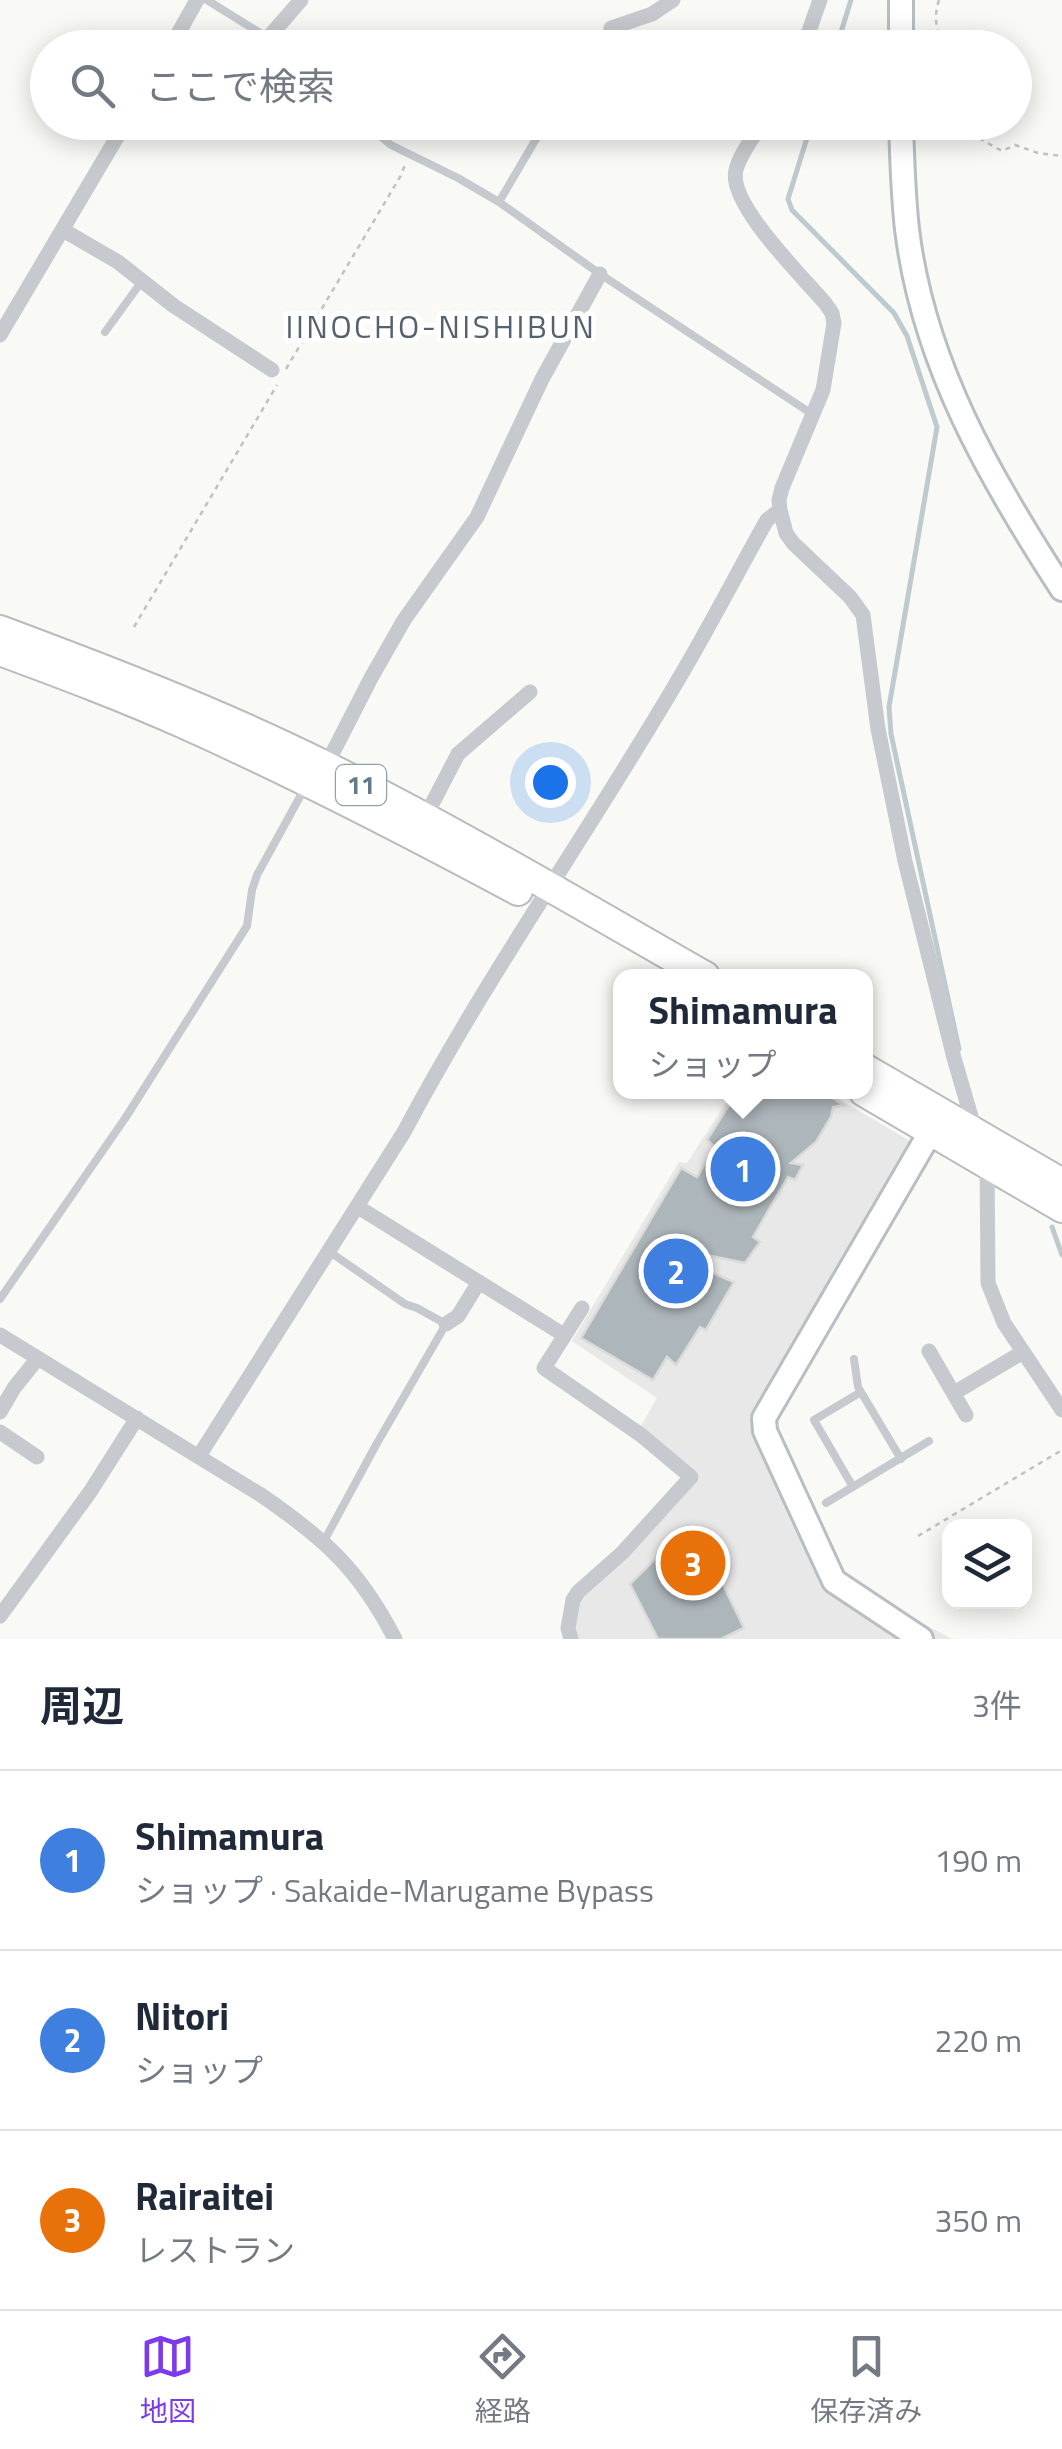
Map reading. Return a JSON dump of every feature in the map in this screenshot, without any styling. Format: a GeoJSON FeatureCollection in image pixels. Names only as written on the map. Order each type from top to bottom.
{"type":"FeatureCollection","features":[{"type":"Feature","properties":{"kind":"highway","name":"11"},"geometry":{"type":"LineString","coordinates":[[0,630],[158,690],[312,780],[428,820],[656,969]]}},
{"type":"Feature","properties":{"kind":"highway","name":"11"},"geometry":{"type":"LineString","coordinates":[[0,652],[120,696],[312,780],[691,969]]}},
{"type":"Feature","properties":{"kind":"highway"},"geometry":{"type":"LineString","coordinates":[[873,1074],[1062,1184]]}},
{"type":"Feature","properties":{"kind":"highway"},"geometry":{"type":"LineString","coordinates":[[873,1097],[1062,1208]]}},
{"type":"Feature","properties":{"kind":"street"},"geometry":{"type":"LineString","coordinates":[[180,30],[197,0]]}},
{"type":"Feature","properties":{"kind":"street"},"geometry":{"type":"LineString","coordinates":[[282,30],[301,0]]}},
{"type":"Feature","properties":{"kind":"street"},"geometry":{"type":"LineString","coordinates":[[611,28],[652,14],[673,0]]}},
{"type":"Feature","properties":{"kind":"street"},"geometry":{"type":"LineString","coordinates":[[809,30],[820,0]]}},
{"type":"Feature","properties":{"kind":"street"},"geometry":{"type":"LineString","coordinates":[[900,30],[901,0]]}},
{"type":"Feature","properties":{"kind":"street"},"geometry":{"type":"LineString","coordinates":[[0,335],[116,140]]}},
{"type":"Feature","properties":{"kind":"street"},"geometry":{"type":"LineString","coordinates":[[752,140],[736,170],[735,186],[755,221],[832,313],[834,336],[823,390],[782,488],[780,510],[793,543],[863,614],[878,728],[904,861],[954,1058],[989,1165],[988,1283],[1004,1323],[1062,1410]]}},
{"type":"Feature","properties":{"kind":"street"},"geometry":{"type":"LineString","coordinates":[[902,140],[910,248],[921,303],[944,376],[993,477],[1062,589]]}},
{"type":"Feature","properties":{"kind":"street"},"geometry":{"type":"LineString","coordinates":[[63,230],[118,262],[174,306],[272,370]]}},
{"type":"Feature","properties":{"kind":"street"},"geometry":{"type":"LineString","coordinates":[[312,780],[331,756],[404,620],[477,517],[542,379],[600,274]]}},
{"type":"Feature","properties":{"kind":"street"},"geometry":{"type":"LineString","coordinates":[[198,1456],[358,1207],[678,680],[767,520],[780,510]]}},
{"type":"Feature","properties":{"kind":"street"},"geometry":{"type":"LineString","coordinates":[[428,820],[458,754],[530,692]]}},
{"type":"Feature","properties":{"kind":"street"},"geometry":{"type":"LineString","coordinates":[[920,1639],[834,1581],[766,1432],[764,1418],[931,1131]]}},
{"type":"Feature","properties":{"kind":"street"},"geometry":{"type":"LineString","coordinates":[[358,1207],[564,1336]]}},
{"type":"Feature","properties":{"kind":"street"},"geometry":{"type":"LineString","coordinates":[[446,1324],[458,1316],[480,1282]]}},
{"type":"Feature","properties":{"kind":"street"},"geometry":{"type":"LineString","coordinates":[[571,1639],[568,1628],[578,1592],[622,1553],[691,1477],[641,1435],[544,1368],[582,1308]]}},
{"type":"Feature","properties":{"kind":"street"},"geometry":{"type":"LineString","coordinates":[[0,1335],[262,1495],[324,1541],[368,1592],[395,1639]]}},
{"type":"Feature","properties":{"kind":"street"},"geometry":{"type":"LineString","coordinates":[[929,1351],[966,1415]]}},
{"type":"Feature","properties":{"kind":"street"},"geometry":{"type":"LineString","coordinates":[[954,1394],[1023,1352]]}},
{"type":"Feature","properties":{"kind":"street"},"geometry":{"type":"LineString","coordinates":[[0,1412],[38,1358]]}},
{"type":"Feature","properties":{"kind":"street"},"geometry":{"type":"LineString","coordinates":[[0,1616],[90,1492],[137,1418]]}},
{"type":"Feature","properties":{"kind":"street"},"geometry":{"type":"LineString","coordinates":[[0,1432],[37,1457]]}},
{"type":"Feature","properties":{"kind":"lane"},"geometry":{"type":"LineString","coordinates":[[207,0],[255,30]]}},
{"type":"Feature","properties":{"kind":"lane"},"geometry":{"type":"LineString","coordinates":[[385,140],[498,202],[812,414]]}},
{"type":"Feature","properties":{"kind":"lane"},"geometry":{"type":"LineString","coordinates":[[498,202],[535,140]]}},
{"type":"Feature","properties":{"kind":"lane"},"geometry":{"type":"LineString","coordinates":[[105,332],[142,281]]}},
{"type":"Feature","properties":{"kind":"lane"},"geometry":{"type":"LineString","coordinates":[[0,1299],[126,1117],[247,926],[257,875],[312,780]]}},
{"type":"Feature","properties":{"kind":"lane"},"geometry":{"type":"LineString","coordinates":[[324,1541],[446,1324],[405,1304],[330,1252]]}},
{"type":"Feature","properties":{"kind":"lane"},"geometry":{"type":"LineString","coordinates":[[854,1359],[858,1387],[901,1459]]}},
{"type":"Feature","properties":{"kind":"lane"},"geometry":{"type":"LineString","coordinates":[[853,1487],[814,1420],[861,1392]]}},
{"type":"Feature","properties":{"kind":"lane"},"geometry":{"type":"LineString","coordinates":[[826,1503],[929,1441]]}},
{"type":"Feature","properties":{"kind":"path"},"geometry":{"type":"LineString","coordinates":[[937,30],[939,0]]}},
{"type":"Feature","properties":{"kind":"path"},"geometry":{"type":"LineString","coordinates":[[982,140],[1002,151],[1015,145],[1062,156]]}},
{"type":"Feature","properties":{"kind":"path"},"geometry":{"type":"LineString","coordinates":[[134,627],[400,176],[409,154]]}},
{"type":"Feature","properties":{"kind":"path"},"geometry":{"type":"LineString","coordinates":[[918,1536],[1062,1450]]}},
{"type":"Feature","properties":{"kind":"shaded area"},"geometry":{"type":"Polygon","coordinates":[[[728,1099],[839,1099],[927,1151],[771,1427],[842,1572],[952,1639],[578,1639],[578,1601],[696,1479],[639,1429],[657,1398],[572,1341],[679,1162],[687,1163],[728,1099]]]}},
{"type":"Feature","properties":{"kind":"building"},"geometry":{"type":"Polygon","coordinates":[[[733,1099],[834,1099],[844,1105],[833,1107],[816,1142],[791,1163],[803,1165],[795,1180],[788,1177],[753,1237],[760,1242],[745,1263],[673,1248],[671,1255],[734,1282],[706,1330],[700,1327],[676,1365],[667,1357],[653,1380],[581,1338],[681,1168],[697,1177],[715,1147],[707,1140],[733,1099]]]}},
{"type":"Feature","properties":{"kind":"building"},"geometry":{"type":"Polygon","coordinates":[[[699,1535],[744,1628],[721,1639],[658,1639],[630,1584],[658,1556],[699,1535]]]}},
{"type":"Feature","properties":{"kind":"waterway"},"geometry":{"type":"LineString","coordinates":[[842,30],[851,0]]}},
{"type":"Feature","properties":{"kind":"waterway"},"geometry":{"type":"LineString","coordinates":[[806,140],[788,199],[792,210],[894,313],[907,336],[937,427],[889,707],[891,734],[959,1049]]}},
{"type":"Feature","properties":{"kind":"waterway"},"geometry":{"type":"LineString","coordinates":[[1052,1227],[1062,1255]]}},
{"type":"Feature","properties":{"kind":"place","name":"Shimamura"},"geometry":{"type":"Point","coordinates":[743,1169]}},
{"type":"Feature","properties":{"kind":"place","name":"Nitori"},"geometry":{"type":"Point","coordinates":[676,1271]}},
{"type":"Feature","properties":{"kind":"place","name":"Rairaitei"},"geometry":{"type":"Point","coordinates":[693,1563]}},
{"type":"Feature","properties":{"kind":"district","name":"IINOCHO-NISHIBUN"},"geometry":{"type":"Point","coordinates":[441,326]}}]}
